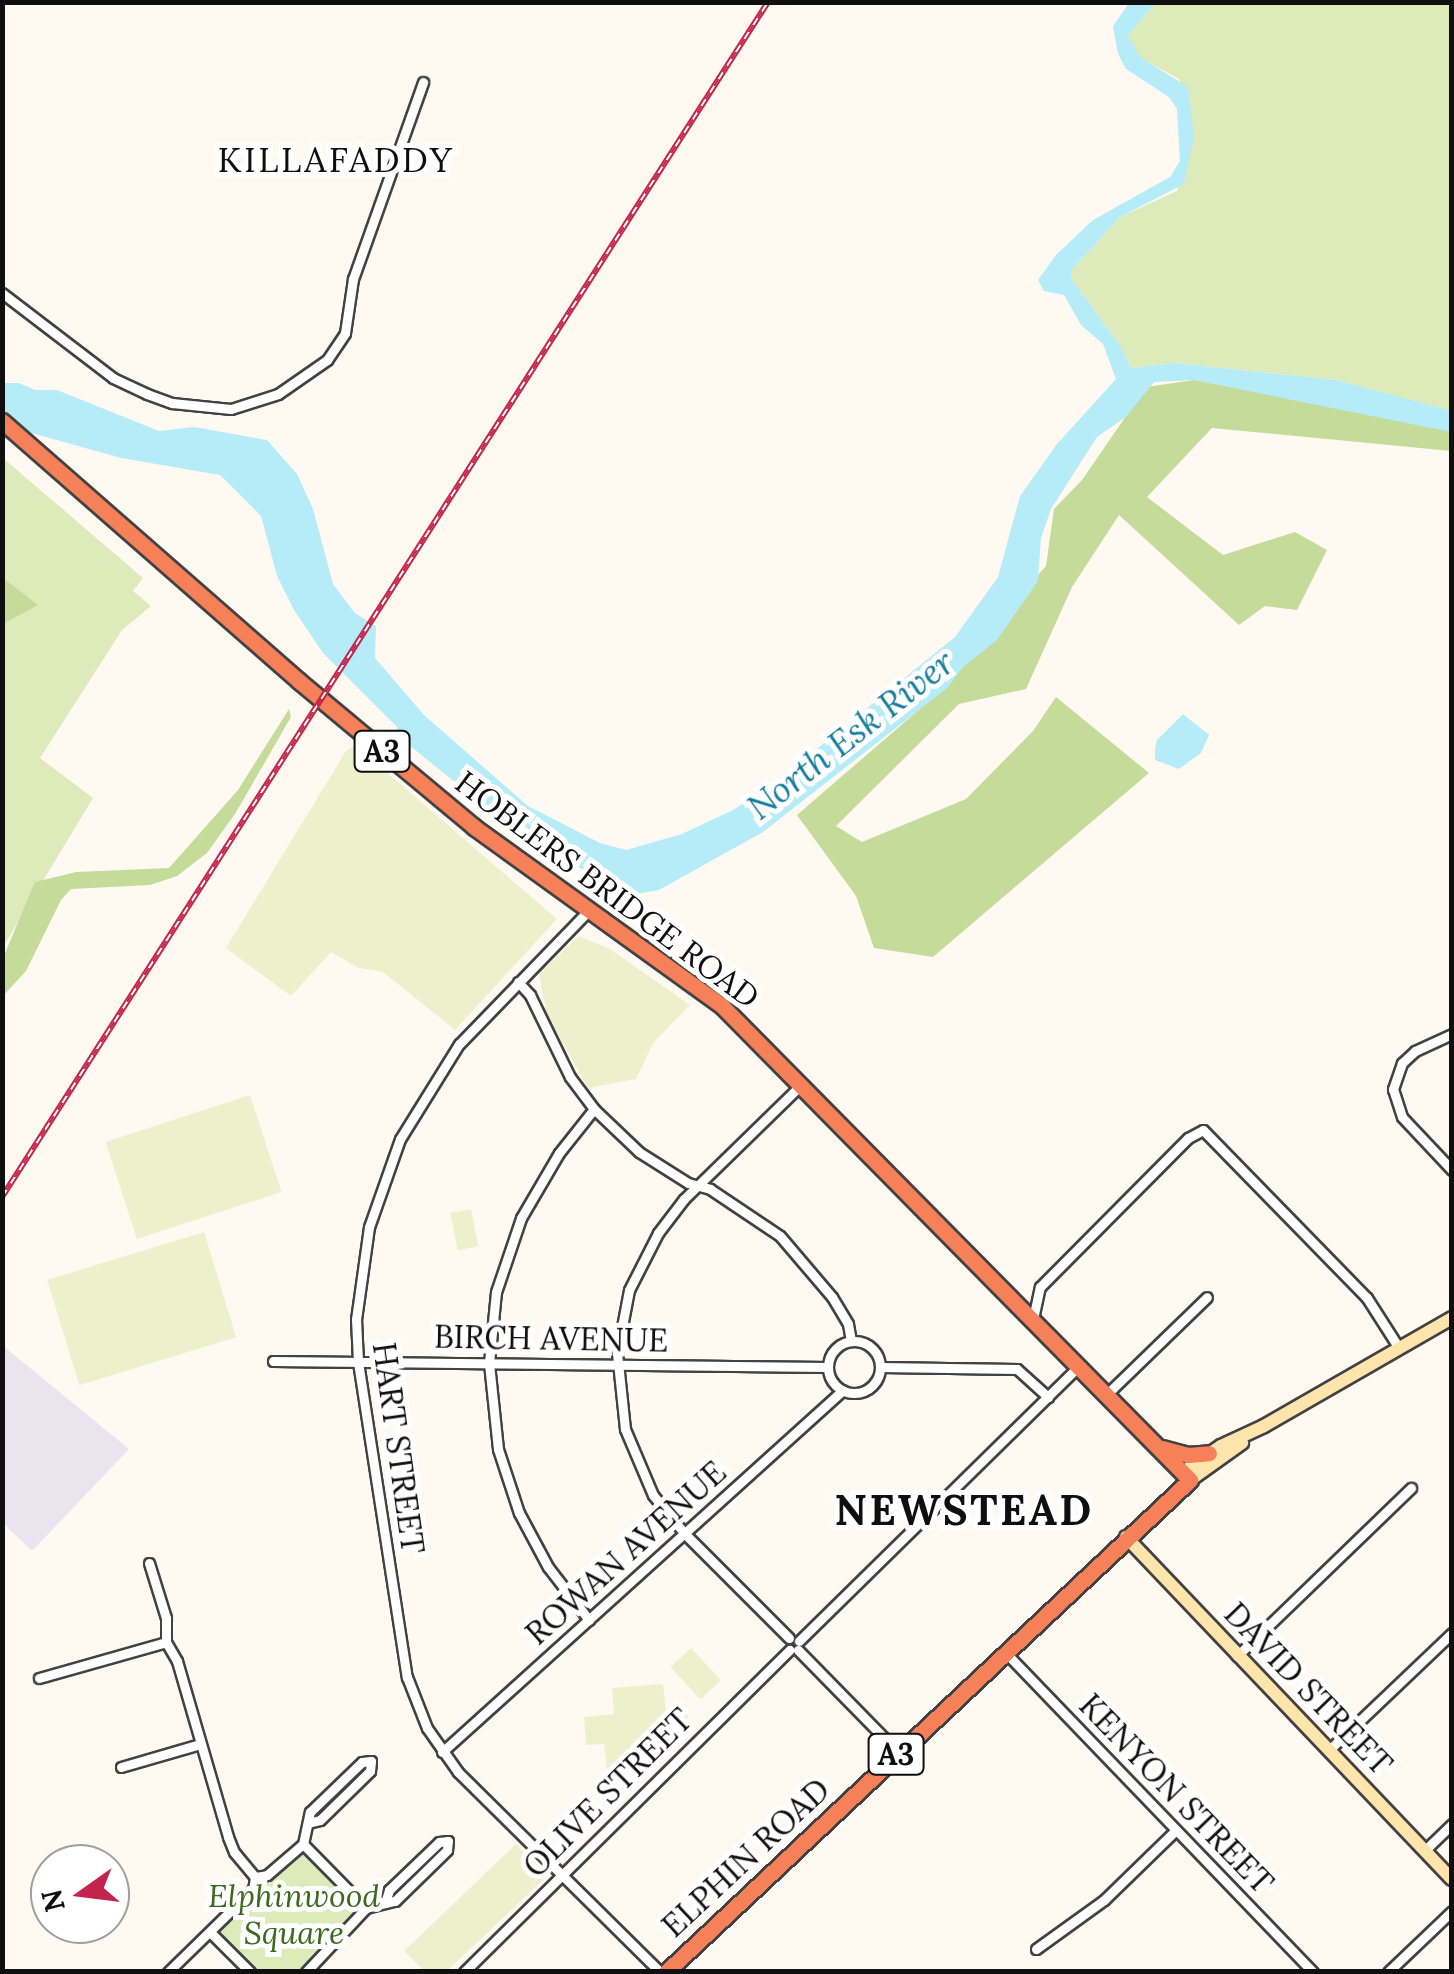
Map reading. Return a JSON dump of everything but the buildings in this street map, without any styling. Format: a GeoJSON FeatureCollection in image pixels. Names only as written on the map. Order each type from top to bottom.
{"type":"FeatureCollection","features":[{"type":"Feature","properties":{"kind":"highway","name":"HOBLERS BRIDGE ROAD"},"geometry":{"type":"LineString","coordinates":[[2,420],[129,534],[474,827],[692,981],[802,1084],[1186,1476]]}},
{"type":"Feature","properties":{"kind":"highway"},"geometry":{"type":"LineString","coordinates":[[1158,1447],[1188,1455],[1209,1453]]}},
{"type":"Feature","properties":{"kind":"highway","name":"ELPHIN ROAD"},"geometry":{"type":"LineString","coordinates":[[663,1972],[1186,1476]]}},
{"type":"Feature","properties":{"kind":"street"},"geometry":{"type":"LineString","coordinates":[[2,292],[112,378],[172,403],[211,409],[254,404],[278,394],[327,360],[345,333],[353,278],[423,82]]}},
{"type":"Feature","properties":{"kind":"street","name":"HART STREET"},"geometry":{"type":"LineString","coordinates":[[590,909],[459,1044],[400,1139],[369,1227],[356,1319],[358,1362],[406,1677],[417,1708],[442,1752],[663,1972]]}},
{"type":"Feature","properties":{"kind":"street"},"geometry":{"type":"LineString","coordinates":[[518,982],[530,995],[570,1077],[594,1110],[640,1152],[688,1183],[752,1214],[800,1255],[842,1312],[851,1341]]}},
{"type":"Feature","properties":{"kind":"street"},"geometry":{"type":"LineString","coordinates":[[1452,1034],[1415,1051],[1402,1063],[1394,1084],[1402,1117],[1452,1170]]}},
{"type":"Feature","properties":{"kind":"street"},"geometry":{"type":"LineString","coordinates":[[802,1084],[658,1232],[636,1271],[619,1332],[621,1410],[632,1452],[653,1495],[685,1534],[898,1752]]}},
{"type":"Feature","properties":{"kind":"street"},"geometry":{"type":"LineString","coordinates":[[588,1620],[548,1567],[519,1513],[497,1443],[489,1363],[496,1292],[521,1218],[558,1153],[594,1110]]}},
{"type":"Feature","properties":{"kind":"street"},"geometry":{"type":"LineString","coordinates":[[1032,1319],[1040,1287],[1188,1138],[1203,1130],[1367,1298],[1399,1348]]}},
{"type":"Feature","properties":{"kind":"street"},"geometry":{"type":"LineString","coordinates":[[1107,1394],[1207,1297]]}},
{"type":"Feature","properties":{"kind":"street"},"geometry":{"type":"LineString","coordinates":[[1186,1476],[1264,1426],[1450,1323]]}},
{"type":"Feature","properties":{"kind":"street"},"geometry":{"type":"LineString","coordinates":[[851,1341],[874,1350],[880,1367],[868,1388],[843,1390],[832,1380],[828,1367],[837,1347],[851,1341]]}},
{"type":"Feature","properties":{"kind":"street","name":"BIRCH AVENUE"},"geometry":{"type":"LineString","coordinates":[[272,1361],[828,1367]]}},
{"type":"Feature","properties":{"kind":"street","name":"OLIVE STREET"},"geometry":{"type":"LineString","coordinates":[[464,1972],[1079,1366]]}},
{"type":"Feature","properties":{"kind":"street"},"geometry":{"type":"LineString","coordinates":[[880,1367],[1017,1370],[1048,1397]]}},
{"type":"Feature","properties":{"kind":"street","name":"ROWAN AVENUE"},"geometry":{"type":"LineString","coordinates":[[442,1752],[843,1390]]}},
{"type":"Feature","properties":{"kind":"street"},"geometry":{"type":"LineString","coordinates":[[1186,1476],[1209,1453],[1264,1426]]}},
{"type":"Feature","properties":{"kind":"street"},"geometry":{"type":"LineString","coordinates":[[1238,1656],[1410,1488]]}},
{"type":"Feature","properties":{"kind":"street","name":"DAVID STREET"},"geometry":{"type":"LineString","coordinates":[[1126,1536],[1452,1879]]}},
{"type":"Feature","properties":{"kind":"street"},"geometry":{"type":"LineString","coordinates":[[149,1563],[166,1618],[166,1642],[177,1661],[234,1852],[255,1877]]}},
{"type":"Feature","properties":{"kind":"street"},"geometry":{"type":"LineString","coordinates":[[1328,1750],[1452,1634]]}},
{"type":"Feature","properties":{"kind":"street"},"geometry":{"type":"LineString","coordinates":[[39,1678],[166,1642]]}},
{"type":"Feature","properties":{"kind":"street","name":"KENYON STREET"},"geometry":{"type":"LineString","coordinates":[[1004,1650],[1313,1972]]}},
{"type":"Feature","properties":{"kind":"street"},"geometry":{"type":"LineString","coordinates":[[121,1767],[200,1744]]}},
{"type":"Feature","properties":{"kind":"street"},"geometry":{"type":"LineString","coordinates":[[255,1877],[267,1875],[303,1844],[310,1812],[362,1762],[371,1761],[370,1772],[320,1820],[308,1824]]}},
{"type":"Feature","properties":{"kind":"street"},"geometry":{"type":"LineString","coordinates":[[1424,1851],[1452,1824]]}},
{"type":"Feature","properties":{"kind":"street"},"geometry":{"type":"LineString","coordinates":[[1036,1949],[1104,1900],[1176,1830]]}},
{"type":"Feature","properties":{"kind":"street"},"geometry":{"type":"LineString","coordinates":[[306,1972],[361,1918],[366,1908],[395,1901],[447,1850],[448,1841],[439,1842],[389,1890],[385,1903]]}},
{"type":"Feature","properties":{"kind":"street"},"geometry":{"type":"LineString","coordinates":[[303,1844],[366,1908]]}},
{"type":"Feature","properties":{"kind":"street"},"geometry":{"type":"LineString","coordinates":[[168,1972],[252,1889],[255,1877]]}},
{"type":"Feature","properties":{"kind":"street"},"geometry":{"type":"LineString","coordinates":[[1388,1972],[1452,1910]]}},
{"type":"Feature","properties":{"kind":"street"},"geometry":{"type":"LineString","coordinates":[[210,1932],[250,1972]]}},
{"type":"Feature","properties":{"kind":"shaded area"},"geometry":{"type":"Polygon","coordinates":[[[2,1345],[129,1449],[32,1551],[3,1523],[2,1345]]]}},
{"type":"Feature","properties":{"kind":"green space"},"geometry":{"type":"Polygon","coordinates":[[[1156,3],[1451,3],[1451,411],[1337,380],[1174,363],[1131,368],[1121,347],[1071,278],[1071,271],[1120,217],[1177,191],[1194,136],[1179,79],[1139,57],[1128,35],[1156,3]]]}},
{"type":"Feature","properties":{"kind":"green space"},"geometry":{"type":"Polygon","coordinates":[[[1194,380],[1451,429],[1451,451],[1212,428],[1147,497],[1223,555],[1295,532],[1327,550],[1297,610],[1265,606],[1239,625],[1119,515],[1072,587],[1026,689],[959,704],[836,826],[862,842],[966,799],[1033,731],[1056,697],[1149,773],[933,957],[874,948],[856,896],[797,815],[921,708],[1046,566],[1054,509],[1082,480],[1146,387],[1194,380]]]}},
{"type":"Feature","properties":{"kind":"green space"},"geometry":{"type":"Polygon","coordinates":[[[3,458],[143,578],[133,591],[151,606],[122,630],[40,758],[93,798],[3,947],[3,458]]]}},
{"type":"Feature","properties":{"kind":"green space"},"geometry":{"type":"Polygon","coordinates":[[[3,578],[38,605],[2,624],[3,578]]]}},
{"type":"Feature","properties":{"kind":"green space"},"geometry":{"type":"Polygon","coordinates":[[[289,709],[291,717],[235,814],[207,853],[177,876],[150,885],[71,889],[61,900],[26,971],[3,996],[3,958],[35,882],[76,872],[169,868],[238,790],[289,709]]]}},
{"type":"Feature","properties":{"kind":"green space"},"geometry":{"type":"Polygon","coordinates":[[[355,745],[557,919],[455,1030],[383,972],[359,968],[331,952],[291,996],[226,948],[346,751],[355,745]]]}},
{"type":"Feature","properties":{"kind":"green space"},"geometry":{"type":"Polygon","coordinates":[[[579,936],[610,949],[690,1005],[653,1043],[636,1079],[588,1088],[547,1015],[539,974],[579,936]]]}},
{"type":"Feature","properties":{"kind":"green space"},"geometry":{"type":"Polygon","coordinates":[[[250,1095],[282,1192],[137,1239],[105,1142],[250,1095]]]}},
{"type":"Feature","properties":{"kind":"green space"},"geometry":{"type":"Polygon","coordinates":[[[471,1209],[478,1246],[458,1250],[450,1213],[471,1209]]]}},
{"type":"Feature","properties":{"kind":"green space"},"geometry":{"type":"Polygon","coordinates":[[[204,1232],[236,1337],[79,1385],[47,1280],[204,1232]]]}},
{"type":"Feature","properties":{"kind":"green space"},"geometry":{"type":"Polygon","coordinates":[[[691,1648],[721,1680],[701,1699],[671,1667],[691,1648]]]}},
{"type":"Feature","properties":{"kind":"green space"},"geometry":{"type":"Polygon","coordinates":[[[663,1684],[666,1711],[687,1710],[689,1732],[658,1739],[659,1759],[652,1765],[607,1769],[604,1744],[586,1745],[584,1717],[614,1714],[612,1688],[663,1684]]]}},
{"type":"Feature","properties":{"kind":"green space"},"geometry":{"type":"Polygon","coordinates":[[[516,1844],[541,1868],[542,1881],[447,1971],[424,1971],[404,1951],[516,1844]]]}},
{"type":"Feature","properties":{"kind":"green space","name":"Elphinwood Square"},"geometry":{"type":"Polygon","coordinates":[[[299,1850],[306,1851],[357,1904],[359,1912],[299,1971],[255,1971],[221,1936],[219,1929],[258,1883],[299,1850]]]}},
{"type":"Feature","properties":{"kind":"water","name":"North Esk River"},"geometry":{"type":"Polygon","coordinates":[[[1129,3],[1156,3],[1128,35],[1140,57],[1188,87],[1194,136],[1184,184],[1120,217],[1071,271],[1071,278],[1121,347],[1131,368],[1174,363],[1337,380],[1452,411],[1451,432],[1194,380],[1154,382],[1126,417],[1097,437],[1051,509],[1041,538],[1038,581],[997,640],[963,667],[947,688],[763,832],[659,890],[620,897],[610,885],[514,830],[404,741],[398,742],[397,727],[323,653],[294,610],[277,576],[261,516],[220,475],[121,458],[3,425],[3,383],[19,383],[35,390],[57,390],[159,431],[194,427],[267,440],[297,474],[313,509],[333,584],[355,613],[376,626],[375,658],[424,715],[528,806],[600,843],[626,850],[682,834],[733,810],[776,782],[955,637],[998,577],[1020,496],[1057,444],[1116,379],[1103,344],[1081,325],[1064,295],[1044,291],[1038,280],[1056,255],[1093,220],[1170,177],[1180,161],[1177,109],[1169,97],[1126,69],[1118,54],[1113,26],[1129,3]]]}},
{"type":"Feature","properties":{"kind":"water"},"geometry":{"type":"Polygon","coordinates":[[[1183,714],[1209,735],[1201,753],[1179,769],[1155,760],[1155,749],[1157,740],[1183,714]]]}},
{"type":"Feature","properties":{"kind":"railway"},"geometry":{"type":"LineString","coordinates":[[2,1197],[768,2]]}},
{"type":"Feature","properties":{"kind":"district","name":"KILLAFADDY"},"geometry":{"type":"Point","coordinates":[336,160]}},
{"type":"Feature","properties":{"kind":"district","name":"NEWSTEAD"},"geometry":{"type":"Point","coordinates":[964,1510]}}]}
